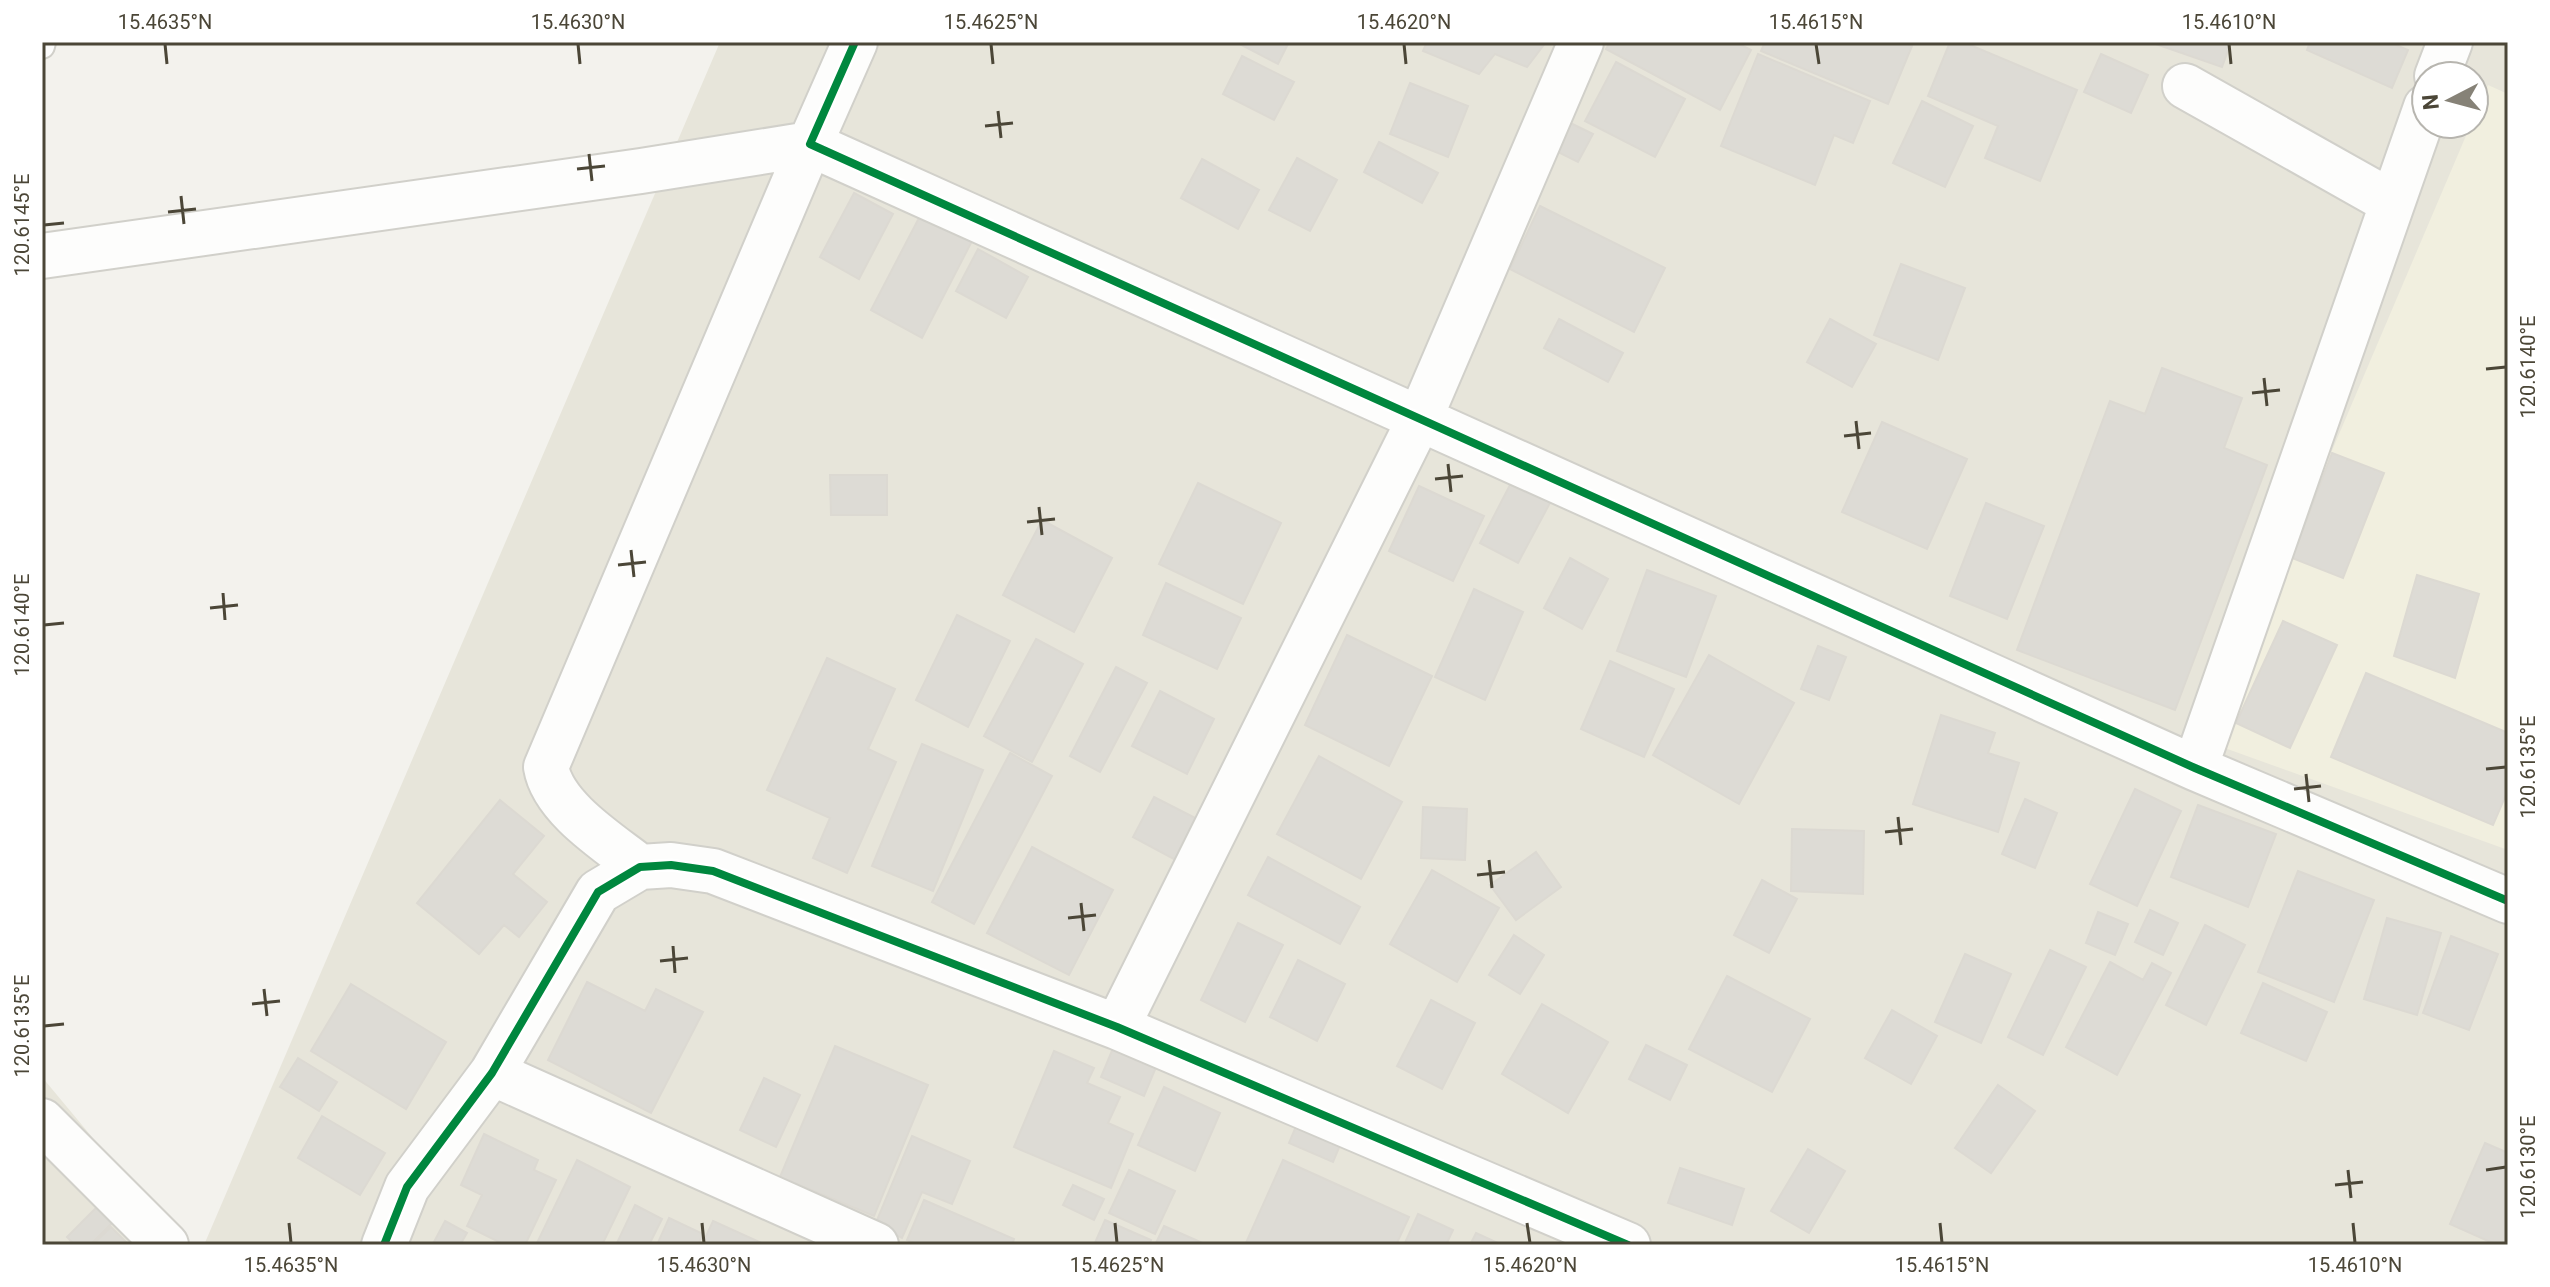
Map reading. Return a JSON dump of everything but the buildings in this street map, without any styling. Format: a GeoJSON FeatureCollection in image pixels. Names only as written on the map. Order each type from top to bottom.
{"type":"FeatureCollection","features":[{"type":"Feature","properties":{"kind":"street"},"geometry":{"type":"LineString","coordinates":[[640,867],[578,818],[549,783],[546,767],[855,42]]}},
{"type":"Feature","properties":{"kind":"street"},"geometry":{"type":"LineString","coordinates":[[1117,1027],[1420,418],[1581,42]]}},
{"type":"Feature","properties":{"kind":"street"},"geometry":{"type":"LineString","coordinates":[[2185,86],[2391,202]]}},
{"type":"Feature","properties":{"kind":"street"},"geometry":{"type":"LineString","coordinates":[[2195,768],[2414,140]]}},
{"type":"Feature","properties":{"kind":"street"},"geometry":{"type":"LineString","coordinates":[[42,256],[810,144],[2195,768],[2508,901]]}},
{"type":"Feature","properties":{"kind":"street"},"geometry":{"type":"LineString","coordinates":[[384,1245],[407,1187],[492,1073],[598,892],[640,867],[671,865],[713,871],[1117,1027],[1628,1245]]}},
{"type":"Feature","properties":{"kind":"street"},"geometry":{"type":"LineString","coordinates":[[492,1073],[876,1245]]}},
{"type":"Feature","properties":{"kind":"street"},"geometry":{"type":"LineString","coordinates":[[42,1121],[166,1245]]}},
{"type":"Feature","properties":{"kind":"shaded area"},"geometry":{"type":"Polygon","coordinates":[[[720,42],[2508,42],[2508,1245],[204,1245],[720,42]]]}},
{"type":"Feature","properties":{"kind":"shaded area"},"geometry":{"type":"Polygon","coordinates":[[[2490,86],[2508,94],[2508,850],[2208,742],[2464,140],[2490,140],[2490,86]]]}},
{"type":"Feature","properties":{"kind":"shaded area"},"geometry":{"type":"Polygon","coordinates":[[[42,1077],[182,1245],[42,1245],[42,1077]]]}},
{"type":"Feature","properties":{"kind":"cycle path"},"geometry":{"type":"LineString","coordinates":[[855,42],[810,144],[2195,768],[2508,901]]}},
{"type":"Feature","properties":{"kind":"cycle path"},"geometry":{"type":"LineString","coordinates":[[384,1245],[407,1187],[492,1073],[598,892],[640,867],[671,865],[713,871],[1117,1027],[1628,1245]]}}]}
